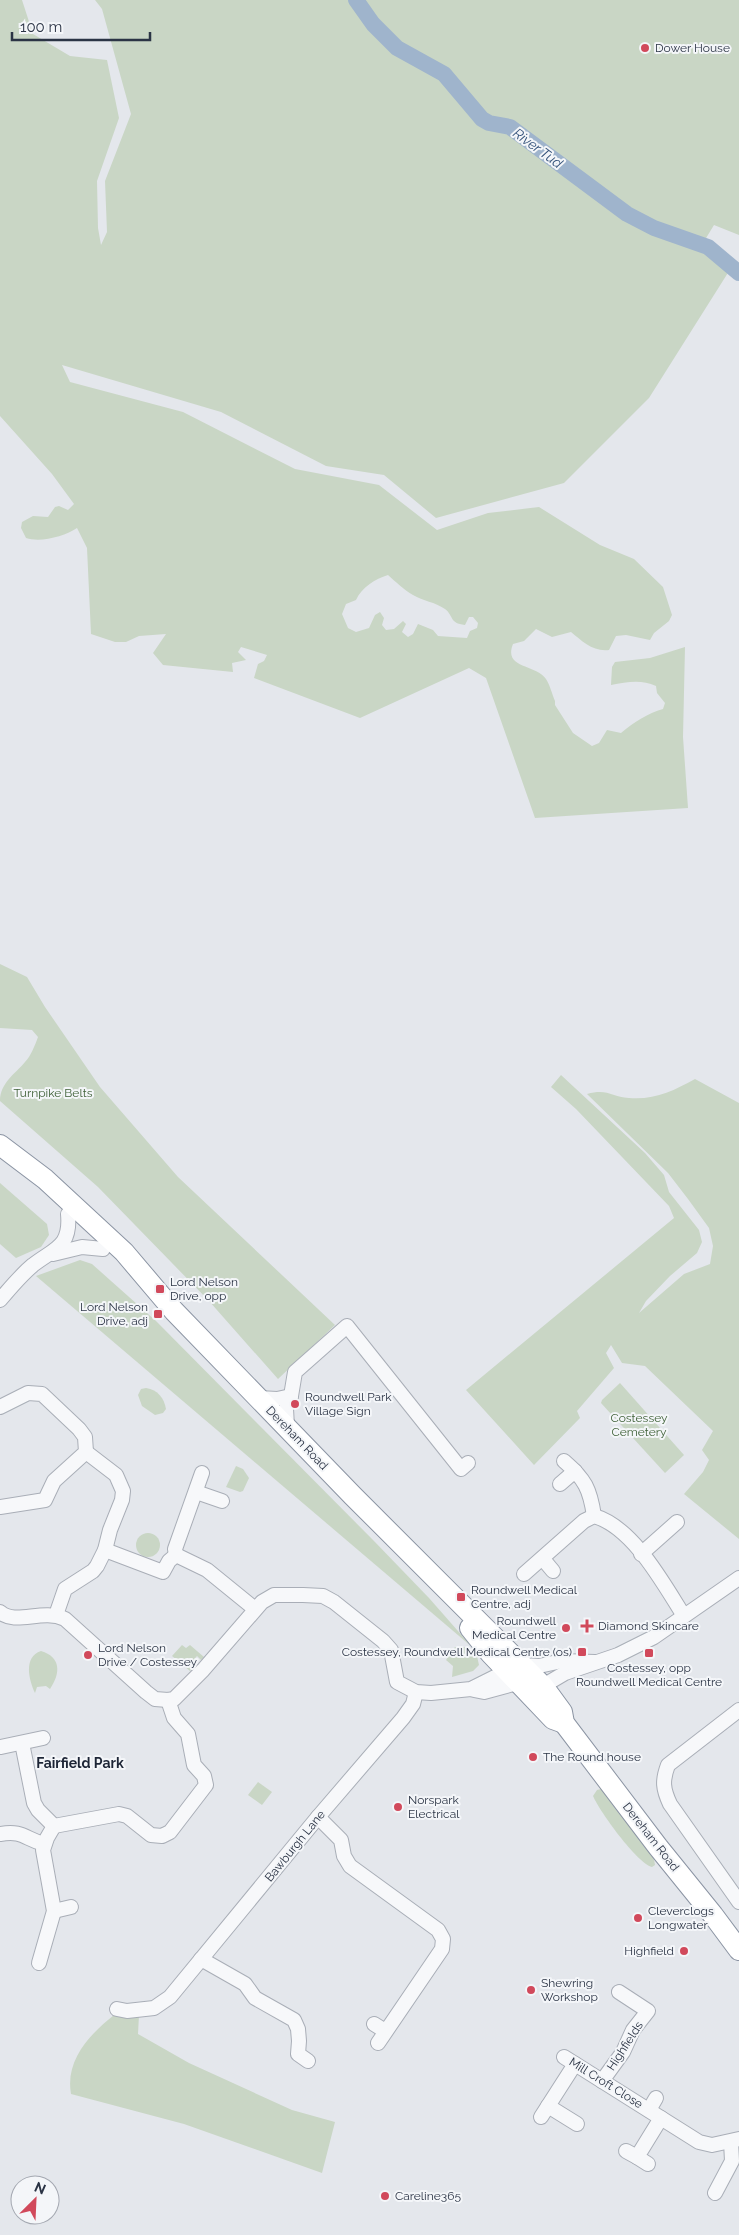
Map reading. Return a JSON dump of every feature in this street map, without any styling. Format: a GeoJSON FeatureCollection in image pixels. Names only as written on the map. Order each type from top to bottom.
{"type":"FeatureCollection","features":[{"type":"Feature","properties":{"kind":"highway","name":"Dereham Road"},"geometry":{"type":"LineString","coordinates":[[2,1147],[130,1275],[174,1311]]}},
{"type":"Feature","properties":{"kind":"highway","name":"Dereham Road"},"geometry":{"type":"LineString","coordinates":[[2,1147],[46,1179],[136,1263],[174,1311],[353,1496],[421,1563],[553,1719],[564,1723]]}},
{"type":"Feature","properties":{"kind":"highway","name":"Dereham Road"},"geometry":{"type":"LineString","coordinates":[[516,1673],[543,1686],[560,1707],[564,1723],[658,1848],[714,1915],[739,1950]]}},
{"type":"Feature","properties":{"kind":"street"},"geometry":{"type":"LineString","coordinates":[[0,1300],[33,1265],[62,1244],[68,1236],[68,1214]]}},
{"type":"Feature","properties":{"kind":"street"},"geometry":{"type":"LineString","coordinates":[[50,1254],[82,1247],[103,1249]]}},
{"type":"Feature","properties":{"kind":"street"},"geometry":{"type":"LineString","coordinates":[[287,1426],[286,1408],[291,1396],[295,1372],[347,1326],[461,1469]]}},
{"type":"Feature","properties":{"kind":"street"},"geometry":{"type":"LineString","coordinates":[[0,1406],[28,1393],[42,1394],[79,1429],[85,1437],[86,1452],[116,1475],[121,1483],[122,1500],[110,1530],[105,1550],[93,1571],[65,1589],[56,1615]]}},
{"type":"Feature","properties":{"kind":"street"},"geometry":{"type":"LineString","coordinates":[[259,1398],[277,1399],[291,1396]]}},
{"type":"Feature","properties":{"kind":"street"},"geometry":{"type":"LineString","coordinates":[[0,1507],[44,1500],[54,1481],[86,1452]]}},
{"type":"Feature","properties":{"kind":"street"},"geometry":{"type":"LineString","coordinates":[[564,1461],[575,1471],[588,1488],[594,1516]]}},
{"type":"Feature","properties":{"kind":"street"},"geometry":{"type":"LineString","coordinates":[[560,1484],[575,1471]]}},
{"type":"Feature","properties":{"kind":"street"},"geometry":{"type":"LineString","coordinates":[[176,1555],[175,1549],[202,1473]]}},
{"type":"Feature","properties":{"kind":"street"},"geometry":{"type":"LineString","coordinates":[[196,1492],[222,1502]]}},
{"type":"Feature","properties":{"kind":"street"},"geometry":{"type":"LineString","coordinates":[[524,1574],[584,1520],[594,1516],[604,1519],[618,1528],[641,1554],[684,1616]]}},
{"type":"Feature","properties":{"kind":"street"},"geometry":{"type":"LineString","coordinates":[[641,1554],[677,1522]]}},
{"type":"Feature","properties":{"kind":"street"},"geometry":{"type":"LineString","coordinates":[[105,1550],[163,1572],[169,1561],[176,1555]]}},
{"type":"Feature","properties":{"kind":"street"},"geometry":{"type":"LineString","coordinates":[[176,1555],[207,1570],[255,1609]]}},
{"type":"Feature","properties":{"kind":"street"},"geometry":{"type":"LineString","coordinates":[[542,1558],[554,1571]]}},
{"type":"Feature","properties":{"kind":"street"},"geometry":{"type":"LineString","coordinates":[[543,1686],[559,1676],[618,1655],[647,1640],[737,1584]]}},
{"type":"Feature","properties":{"kind":"street"},"geometry":{"type":"LineString","coordinates":[[0,1613],[14,1618],[46,1614],[56,1615],[65,1619],[155,1699],[174,1699],[203,1670],[255,1609],[274,1595],[323,1596],[334,1602],[383,1641],[394,1659],[397,1682],[416,1692],[431,1693],[471,1689],[484,1692],[516,1673],[539,1666],[562,1661],[595,1662]]}},
{"type":"Feature","properties":{"kind":"street","name":"Bawburgh Lane"},"geometry":{"type":"LineString","coordinates":[[118,2009],[127,2011],[154,2008],[170,1997],[318,1817],[404,1718],[413,1704],[416,1692]]}},
{"type":"Feature","properties":{"kind":"street"},"geometry":{"type":"LineString","coordinates":[[54,1826],[120,1814],[127,1816],[151,1836],[162,1836],[170,1832],[211,1786],[194,1765],[188,1734],[174,1718],[168,1700]]}},
{"type":"Feature","properties":{"kind":"street"},"geometry":{"type":"LineString","coordinates":[[739,1710],[668,1765],[662,1779],[664,1792],[670,1804],[739,1902]]}},
{"type":"Feature","properties":{"kind":"street"},"geometry":{"type":"LineString","coordinates":[[1,1747],[43,1738]]}},
{"type":"Feature","properties":{"kind":"street"},"geometry":{"type":"LineString","coordinates":[[22,1743],[34,1803],[38,1810],[54,1826]]}},
{"type":"Feature","properties":{"kind":"street"},"geometry":{"type":"LineString","coordinates":[[318,1817],[341,1840],[344,1856],[350,1866],[438,1930],[443,1939],[442,1949],[379,2032]]}},
{"type":"Feature","properties":{"kind":"street"},"geometry":{"type":"LineString","coordinates":[[39,1963],[54,1911],[44,1859],[44,1844],[54,1826]]}},
{"type":"Feature","properties":{"kind":"street"},"geometry":{"type":"LineString","coordinates":[[0,1834],[11,1832],[25,1835],[44,1844]]}},
{"type":"Feature","properties":{"kind":"street"},"geometry":{"type":"LineString","coordinates":[[54,1911],[71,1907]]}},
{"type":"Feature","properties":{"kind":"street"},"geometry":{"type":"LineString","coordinates":[[201,1959],[245,1984],[255,1998],[294,2020],[298,2029],[298,2054],[308,2061]]}},
{"type":"Feature","properties":{"kind":"street","name":"Highfields"},"geometry":{"type":"LineString","coordinates":[[602,2081],[623,2052],[633,2030],[653,2014],[619,1992]]}},
{"type":"Feature","properties":{"kind":"street","name":"Mill Croft Close"},"geometry":{"type":"LineString","coordinates":[[577,2124],[544,2111],[570,2060],[699,2142],[712,2145],[735,2141]]}},
{"type":"Feature","properties":{"kind":"street","name":"Mill Croft Close"},"geometry":{"type":"LineString","coordinates":[[649,2110],[656,2098]]}},
{"type":"Feature","properties":{"kind":"street"},"geometry":{"type":"LineString","coordinates":[[637,2158],[661,2118]]}},
{"type":"Feature","properties":{"kind":"street"},"geometry":{"type":"LineString","coordinates":[[715,2194],[727,2184],[735,2141]]}},
{"type":"Feature","properties":{"kind":"green space"},"geometry":{"type":"Polygon","coordinates":[[[0,0],[22,0],[33,34],[70,56],[107,60],[119,118],[97,181],[98,228],[101,245],[107,232],[105,181],[131,114],[102,9],[95,0],[739,0],[739,235],[714,225],[700,248],[731,268],[649,398],[564,483],[436,518],[384,475],[326,466],[221,412],[62,365],[70,382],[183,412],[295,469],[379,485],[437,530],[488,513],[539,507],[600,545],[634,559],[663,587],[672,615],[669,621],[654,633],[650,640],[626,635],[616,636],[609,650],[603,650],[593,648],[571,632],[552,637],[536,629],[524,641],[513,644],[511,652],[516,662],[541,674],[546,679],[555,705],[573,733],[592,746],[599,743],[607,730],[621,733],[641,719],[663,709],[665,703],[657,693],[656,686],[645,682],[611,685],[612,667],[615,662],[650,658],[685,647],[683,737],[688,808],[535,818],[486,678],[469,668],[360,718],[254,678],[258,664],[264,661],[267,655],[241,647],[238,652],[246,660],[232,663],[233,672],[163,665],[153,653],[166,634],[139,636],[126,642],[115,642],[91,634],[87,548],[77,528],[60,536],[39,540],[26,538],[21,528],[22,522],[33,516],[48,517],[55,507],[59,506],[68,510],[74,504],[52,474],[0,416],[0,0]],[[388,575],[365,587],[356,600],[346,604],[342,614],[348,628],[356,632],[369,628],[375,615],[380,612],[384,618],[382,625],[386,630],[394,629],[403,621],[406,624],[402,632],[408,637],[413,634],[418,624],[433,630],[438,636],[467,638],[470,631],[477,628],[478,623],[473,617],[469,617],[465,625],[456,623],[445,609],[413,595],[388,575]]]}},
{"type":"Feature","properties":{"kind":"green space","name":"Turnpike Belts"},"geometry":{"type":"Polygon","coordinates":[[[0,964],[27,977],[45,1007],[100,1087],[178,1177],[335,1325],[278,1379],[209,1301],[98,1187],[0,1101],[2,1089],[27,1060],[38,1037],[32,1030],[0,1028],[0,964]]]}},
{"type":"Feature","properties":{"kind":"green space"},"geometry":{"type":"Polygon","coordinates":[[[561,1075],[645,1153],[664,1175],[669,1192],[699,1230],[702,1242],[697,1253],[670,1276],[646,1301],[639,1313],[684,1274],[710,1264],[713,1246],[709,1228],[668,1173],[587,1094],[600,1092],[623,1097],[647,1098],[671,1091],[695,1079],[739,1103],[739,1539],[684,1494],[703,1472],[709,1460],[702,1450],[713,1431],[645,1366],[622,1363],[611,1345],[606,1353],[614,1368],[577,1411],[580,1418],[534,1465],[466,1390],[674,1218],[669,1206],[576,1109],[551,1087],[561,1075]]]}},
{"type":"Feature","properties":{"kind":"green space"},"geometry":{"type":"Polygon","coordinates":[[[0,1183],[47,1224],[49,1235],[41,1247],[16,1258],[0,1244],[0,1183]]]}},
{"type":"Feature","properties":{"kind":"green space"},"geometry":{"type":"Polygon","coordinates":[[[80,1260],[92,1264],[156,1321],[374,1541],[429,1598],[472,1647],[36,1276],[80,1260]]]}},
{"type":"Feature","properties":{"kind":"green space","name":"Costessey Cemetery"},"geometry":{"type":"Polygon","coordinates":[[[620,1383],[684,1455],[665,1473],[601,1403],[620,1383]]]}},
{"type":"Feature","properties":{"kind":"green space"},"geometry":{"type":"Polygon","coordinates":[[[146,1388],[154,1391],[162,1398],[166,1409],[163,1413],[155,1415],[142,1406],[138,1395],[141,1389],[146,1388]]]}},
{"type":"Feature","properties":{"kind":"green space"},"geometry":{"type":"Polygon","coordinates":[[[236,1466],[243,1469],[249,1478],[243,1491],[240,1492],[226,1487],[236,1466]]]}},
{"type":"Feature","properties":{"kind":"green space"},"geometry":{"type":"Polygon","coordinates":[[[148,1533],[156,1537],[160,1545],[156,1553],[148,1557],[140,1553],[136,1545],[140,1537],[148,1533]]]}},
{"type":"Feature","properties":{"kind":"green space"},"geometry":{"type":"Polygon","coordinates":[[[182,1645],[186,1648],[190,1645],[204,1657],[201,1660],[197,1656],[190,1664],[194,1667],[190,1671],[172,1656],[182,1645]]]}},
{"type":"Feature","properties":{"kind":"green space"},"geometry":{"type":"Polygon","coordinates":[[[455,1647],[464,1647],[476,1652],[479,1665],[473,1671],[452,1677],[453,1666],[446,1660],[455,1647]]]}},
{"type":"Feature","properties":{"kind":"green space"},"geometry":{"type":"Polygon","coordinates":[[[41,1651],[56,1661],[57,1672],[50,1689],[46,1686],[37,1687],[35,1693],[29,1669],[32,1658],[41,1651]]]}},
{"type":"Feature","properties":{"kind":"green space"},"geometry":{"type":"Polygon","coordinates":[[[258,1782],[272,1792],[262,1805],[248,1795],[258,1782]]]}},
{"type":"Feature","properties":{"kind":"green space"},"geometry":{"type":"Polygon","coordinates":[[[601,1789],[651,1853],[655,1865],[652,1867],[637,1856],[611,1824],[593,1796],[597,1790],[601,1789]]]}},
{"type":"Feature","properties":{"kind":"green space"},"geometry":{"type":"Polygon","coordinates":[[[114,2015],[139,2015],[138,2034],[189,2063],[292,2110],[335,2122],[322,2173],[184,2124],[71,2094],[72,2070],[81,2049],[88,2039],[114,2015]]]}},
{"type":"Feature","properties":{"kind":"waterway","name":"River Tud"},"geometry":{"type":"LineString","coordinates":[[356,0],[373,24],[397,48],[444,74],[482,119],[489,123],[510,127],[627,214],[654,228],[708,247],[739,273]]}},
{"type":"Feature","properties":{"kind":"place","name":"Dower House"},"geometry":{"type":"Point","coordinates":[645,48]}},
{"type":"Feature","properties":{"kind":"place","name":"Lord Nelson Drive, opp"},"geometry":{"type":"Point","coordinates":[160,1289]}},
{"type":"Feature","properties":{"kind":"place","name":"Lord Nelson Drive, adj"},"geometry":{"type":"Point","coordinates":[158,1314]}},
{"type":"Feature","properties":{"kind":"place","name":"Roundwell Park Village Sign"},"geometry":{"type":"Point","coordinates":[295,1404]}},
{"type":"Feature","properties":{"kind":"place","name":"Roundwell Medical Centre, adj"},"geometry":{"type":"Point","coordinates":[461,1597]}},
{"type":"Feature","properties":{"kind":"place","name":"Diamond Skincare"},"geometry":{"type":"Point","coordinates":[587,1626]}},
{"type":"Feature","properties":{"kind":"place","name":"Roundwell Medical Centre"},"geometry":{"type":"Point","coordinates":[566,1628]}},
{"type":"Feature","properties":{"kind":"place","name":"Costessey, Roundwell Medical Centre (os)"},"geometry":{"type":"Point","coordinates":[582,1652]}},
{"type":"Feature","properties":{"kind":"place","name":"Costessey, opp Roundwell Medical Centre"},"geometry":{"type":"Point","coordinates":[649,1653]}},
{"type":"Feature","properties":{"kind":"place","name":"Lord Nelson Drive / Costessey"},"geometry":{"type":"Point","coordinates":[88,1655]}},
{"type":"Feature","properties":{"kind":"place","name":"The Round house"},"geometry":{"type":"Point","coordinates":[533,1757]}},
{"type":"Feature","properties":{"kind":"place","name":"Norspark Electrical"},"geometry":{"type":"Point","coordinates":[398,1807]}},
{"type":"Feature","properties":{"kind":"place","name":"Cleverclogs Longwater"},"geometry":{"type":"Point","coordinates":[638,1918]}},
{"type":"Feature","properties":{"kind":"place","name":"Highfield"},"geometry":{"type":"Point","coordinates":[684,1951]}},
{"type":"Feature","properties":{"kind":"place","name":"Shewring Workshop"},"geometry":{"type":"Point","coordinates":[531,1990]}},
{"type":"Feature","properties":{"kind":"place","name":"Careline365"},"geometry":{"type":"Point","coordinates":[385,2196]}},
{"type":"Feature","properties":{"kind":"district","name":"Fairfield Park"},"geometry":{"type":"Point","coordinates":[80,1763]}}]}
